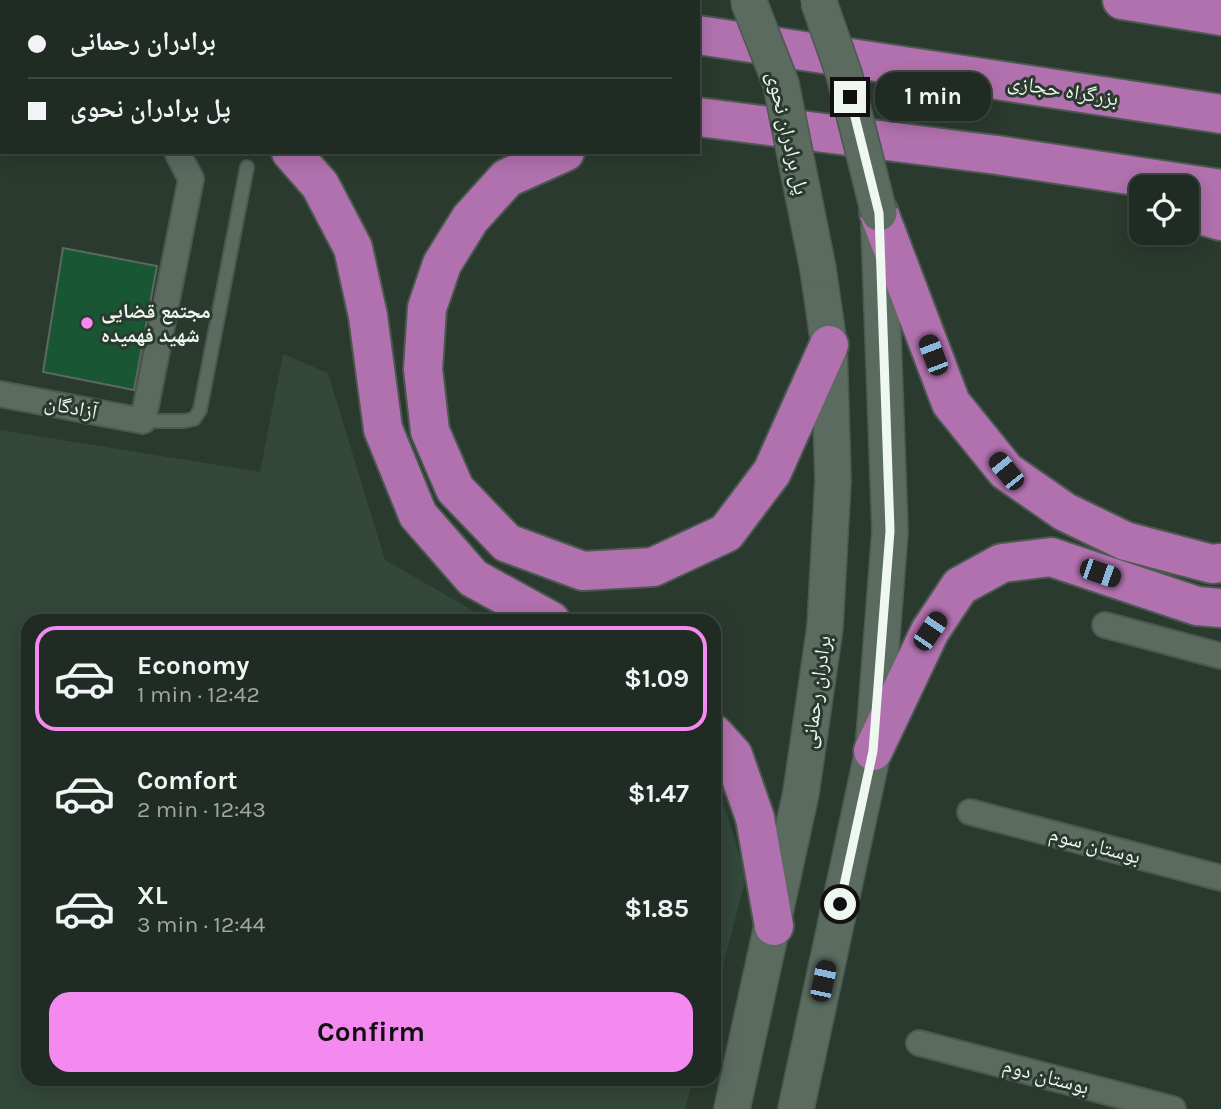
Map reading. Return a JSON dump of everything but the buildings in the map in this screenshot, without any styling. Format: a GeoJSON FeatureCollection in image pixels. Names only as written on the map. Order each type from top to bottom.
{"type":"FeatureCollection","features":[{"type":"Feature","properties":{"kind":"highway"},"geometry":{"type":"LineString","coordinates":[[1122,0],[1221,16]]}},
{"type":"Feature","properties":{"kind":"highway","name":"بزرگراه حجازی"},"geometry":{"type":"LineString","coordinates":[[700,35],[1221,114]]}},
{"type":"Feature","properties":{"kind":"highway"},"geometry":{"type":"LineString","coordinates":[[700,117],[997,155],[1221,189]]}},
{"type":"Feature","properties":{"kind":"highway"},"geometry":{"type":"LineString","coordinates":[[293,154],[320,185],[353,248],[368,316],[383,429],[418,515],[473,578],[538,614]]}},
{"type":"Feature","properties":{"kind":"highway"},"geometry":{"type":"LineString","coordinates":[[561,154],[508,178],[470,219],[442,264],[427,308],[424,369],[430,431],[455,489],[508,543],[583,570],[653,567],[726,533],[772,472],[829,345]]}},
{"type":"Feature","properties":{"kind":"highway"},"geometry":{"type":"LineString","coordinates":[[997,155],[1129,194]]}},
{"type":"Feature","properties":{"kind":"highway"},"geometry":{"type":"LineString","coordinates":[[879,213],[951,403],[1006,471],[1065,512],[1125,541],[1212,564],[1221,563]]}},
{"type":"Feature","properties":{"kind":"highway"},"geometry":{"type":"LineString","coordinates":[[1199,215],[1221,221]]}},
{"type":"Feature","properties":{"kind":"highway"},"geometry":{"type":"LineString","coordinates":[[873,751],[930,631],[960,586],[1002,563],[1051,557],[1197,606],[1221,608]]}},
{"type":"Feature","properties":{"kind":"highway"},"geometry":{"type":"LineString","coordinates":[[721,742],[733,755],[755,818],[774,926]]}},
{"type":"Feature","properties":{"kind":"main road","name":"پل برادران نحوی"},"geometry":{"type":"LineString","coordinates":[[748,0],[780,84],[818,269]]}},
{"type":"Feature","properties":{"kind":"main road"},"geometry":{"type":"LineString","coordinates":[[796,1109],[873,751],[890,531],[879,213],[844,74],[818,0]]}},
{"type":"Feature","properties":{"kind":"main road","name":"برادران رحمانی"},"geometry":{"type":"LineString","coordinates":[[732,1109],[801,793],[825,627],[833,480],[829,345],[818,269]]}},
{"type":"Feature","properties":{"kind":"street"},"geometry":{"type":"LineString","coordinates":[[142,421],[191,179],[178,154]]}},
{"type":"Feature","properties":{"kind":"street","name":"آزادگان"},"geometry":{"type":"LineString","coordinates":[[0,394],[142,421]]}},
{"type":"Feature","properties":{"kind":"street"},"geometry":{"type":"LineString","coordinates":[[1105,625],[1221,656]]}},
{"type":"Feature","properties":{"kind":"street","name":"بوستان سوم"},"geometry":{"type":"LineString","coordinates":[[970,812],[1221,877]]}},
{"type":"Feature","properties":{"kind":"street","name":"بوستان دوم"},"geometry":{"type":"LineString","coordinates":[[919,1043],[1173,1109]]}},
{"type":"Feature","properties":{"kind":"lane"},"geometry":{"type":"LineString","coordinates":[[142,421],[184,421],[194,419],[200,410],[247,167]]}},
{"type":"Feature","properties":{"kind":"shaded area"},"geometry":{"type":"Polygon","coordinates":[[[283,354],[328,373],[385,560],[479,614],[21,614],[21,1086],[691,1086],[685,1109],[0,1109],[0,430],[260,472],[283,354]]]}},
{"type":"Feature","properties":{"kind":"shaded area"},"geometry":{"type":"Polygon","coordinates":[[[721,804],[726,811],[746,877],[721,973],[721,804]]]}},
{"type":"Feature","properties":{"kind":"place","name":"مجتمع قضایی شهید فهمیده"},"geometry":{"type":"Point","coordinates":[87,323]}},
{"type":"Feature","properties":{"kind":"route"},"geometry":{"type":"LineString","coordinates":[[840,904],[873,751],[890,531],[879,213],[850,97]]}}]}
